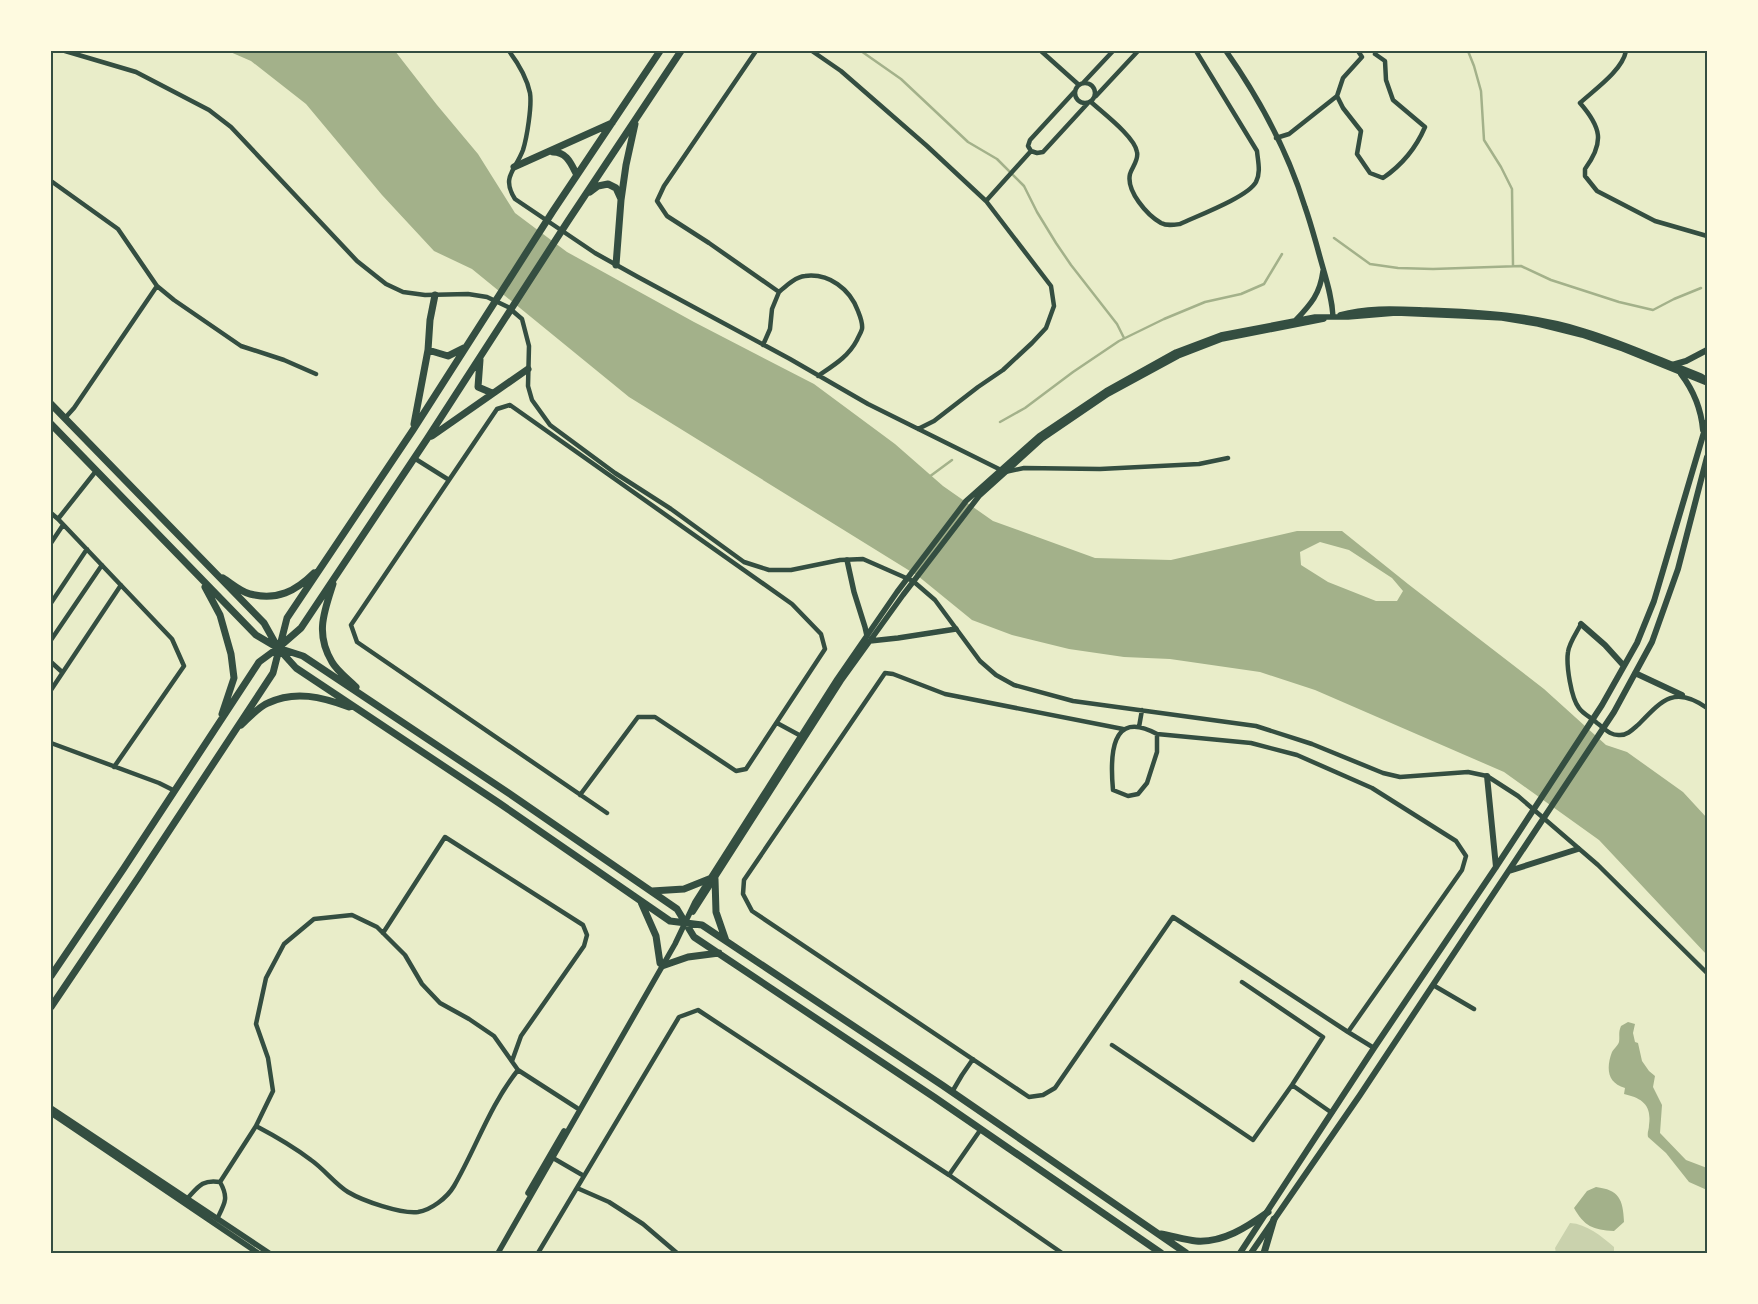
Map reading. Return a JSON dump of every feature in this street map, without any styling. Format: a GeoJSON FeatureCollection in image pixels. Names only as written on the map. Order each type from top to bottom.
{"type":"FeatureCollection","features":[{"type":"Feature","properties":{"kind":"main road"},"geometry":{"type":"LineString","coordinates":[[51,1007],[273,673],[287,618],[413,430],[553,211],[660,51]]}},
{"type":"Feature","properties":{"kind":"main road"},"geometry":{"type":"LineString","coordinates":[[51,976],[259,662],[300,628],[336,576],[681,51]]}},
{"type":"Feature","properties":{"kind":"main road"},"geometry":{"type":"LineString","coordinates":[[616,265],[626,164],[637,118]]}},
{"type":"Feature","properties":{"kind":"main road"},"geometry":{"type":"LineString","coordinates":[[514,167],[612,123]]}},
{"type":"Feature","properties":{"kind":"main road"},"geometry":{"type":"LineString","coordinates":[[550,152],[559,152],[568,159],[577,175]]}},
{"type":"Feature","properties":{"kind":"main road"},"geometry":{"type":"LineString","coordinates":[[586,194],[598,186],[608,184],[616,188],[621,200]]}},
{"type":"Feature","properties":{"kind":"main road"},"geometry":{"type":"LineString","coordinates":[[413,430],[428,350],[430,320],[435,295]]}},
{"type":"Feature","properties":{"kind":"main road"},"geometry":{"type":"LineString","coordinates":[[428,350],[448,356],[466,346]]}},
{"type":"Feature","properties":{"kind":"main road"},"geometry":{"type":"LineString","coordinates":[[1672,365],[1686,362],[1707,350]]}},
{"type":"Feature","properties":{"kind":"main road"},"geometry":{"type":"LineString","coordinates":[[480,358],[478,387],[492,393]]}},
{"type":"Feature","properties":{"kind":"main road"},"geometry":{"type":"LineString","coordinates":[[427,439],[528,369]]}},
{"type":"Feature","properties":{"kind":"main road"},"geometry":{"type":"LineString","coordinates":[[1681,374],[1695,395],[1702,417],[1704,432]]}},
{"type":"Feature","properties":{"kind":"main road"},"geometry":{"type":"LineString","coordinates":[[51,404],[264,623],[278,648],[296,668],[670,921],[702,925],[952,1092],[1186,1253]]}},
{"type":"Feature","properties":{"kind":"main road"},"geometry":{"type":"LineString","coordinates":[[1240,1253],[1602,705],[1637,643],[1654,602],[1707,422]]}},
{"type":"Feature","properties":{"kind":"main road"},"geometry":{"type":"LineString","coordinates":[[51,424],[256,635],[278,648],[303,656],[652,891],[677,909],[694,937],[1161,1253]]}},
{"type":"Feature","properties":{"kind":"main road"},"geometry":{"type":"LineString","coordinates":[[1251,1253],[1544,820],[1614,712],[1652,642],[1678,569],[1707,457]]}},
{"type":"Feature","properties":{"kind":"main road"},"geometry":{"type":"LineString","coordinates":[[214,572],[248,594],[274,597],[301,586],[325,562]]}},
{"type":"Feature","properties":{"kind":"main road"},"geometry":{"type":"LineString","coordinates":[[336,576],[323,614],[322,639],[332,663],[366,698]]}},
{"type":"Feature","properties":{"kind":"main road"},"geometry":{"type":"LineString","coordinates":[[200,578],[220,615],[231,654],[234,678],[219,723]]}},
{"type":"Feature","properties":{"kind":"main road"},"geometry":{"type":"LineString","coordinates":[[1581,624],[1605,645],[1624,666]]}},
{"type":"Feature","properties":{"kind":"main road"},"geometry":{"type":"LineString","coordinates":[[1635,673],[1682,695]]}},
{"type":"Feature","properties":{"kind":"main road"},"geometry":{"type":"LineString","coordinates":[[235,731],[267,703],[289,696],[323,698],[362,712]]}},
{"type":"Feature","properties":{"kind":"main road"},"geometry":{"type":"LineString","coordinates":[[1487,776],[1496,867]]}},
{"type":"Feature","properties":{"kind":"main road"},"geometry":{"type":"LineString","coordinates":[[1509,871],[1578,849]]}},
{"type":"Feature","properties":{"kind":"main road"},"geometry":{"type":"LineString","coordinates":[[652,891],[684,889],[712,879],[716,912],[726,941]]}},
{"type":"Feature","properties":{"kind":"main road"},"geometry":{"type":"LineString","coordinates":[[641,901],[656,936],[661,965],[688,957],[719,953]]}},
{"type":"Feature","properties":{"kind":"main road"},"geometry":{"type":"LineString","coordinates":[[1157,1233],[1196,1241],[1215,1240],[1243,1229],[1268,1212]]}},
{"type":"Feature","properties":{"kind":"main road"},"geometry":{"type":"LineString","coordinates":[[1264,1253],[1274,1219]]}},
{"type":"Feature","properties":{"kind":"main road"},"geometry":{"type":"LineString","coordinates":[[1148,1244],[1155,1253]]}},
{"type":"Feature","properties":{"kind":"street"},"geometry":{"type":"LineString","coordinates":[[64,51],[136,72],[209,110],[231,127],[357,261],[386,284],[403,292],[435,295],[468,294],[487,297],[508,306],[522,319],[528,346],[528,386],[532,400],[550,425],[744,562],[769,570],[791,570],[863,559],[913,581],[935,600],[980,661],[996,675],[1014,685],[1073,701],[1256,726],[1312,744],[1384,773],[1400,777],[1468,772],[1487,776],[1518,796],[1598,865],[1707,973]]}},
{"type":"Feature","properties":{"kind":"street"},"geometry":{"type":"LineString","coordinates":[[510,51],[520,66],[530,93],[529,117],[523,149],[508,180],[509,190],[515,199],[616,265],[868,404],[1003,471],[1024,468],[1100,469],[1199,464],[1228,458]]}},
{"type":"Feature","properties":{"kind":"street"},"geometry":{"type":"LineString","coordinates":[[756,51],[664,186],[657,201],[667,216],[779,292]]}},
{"type":"Feature","properties":{"kind":"street"},"geometry":{"type":"LineString","coordinates":[[812,51],[841,71],[927,146],[986,201],[1051,286],[1054,306],[1046,328],[1003,370],[934,421],[918,429]]}},
{"type":"Feature","properties":{"kind":"street"},"geometry":{"type":"LineString","coordinates":[[1041,51],[1081,84],[1093,87],[1095,97]]}},
{"type":"Feature","properties":{"kind":"street"},"geometry":{"type":"LineString","coordinates":[[1113,51],[1030,140],[1028,146],[1031,151],[1043,152],[1138,51]]}},
{"type":"Feature","properties":{"kind":"street"},"geometry":{"type":"LineString","coordinates":[[1075,91],[1075,96],[1080,102],[1090,102],[1131,140],[1138,153],[1130,174],[1130,187],[1138,202],[1161,222],[1170,226],[1180,224],[1247,193],[1256,183],[1260,169],[1257,151],[1196,51]]}},
{"type":"Feature","properties":{"kind":"street"},"geometry":{"type":"LineString","coordinates":[[1226,51],[1256,100],[1276,138],[1305,206],[1332,299],[1332,317]]}},
{"type":"Feature","properties":{"kind":"street"},"geometry":{"type":"LineString","coordinates":[[1276,138],[1289,134],[1337,96],[1343,78],[1362,57],[1358,51]]}},
{"type":"Feature","properties":{"kind":"street"},"geometry":{"type":"LineString","coordinates":[[1626,51],[1624,60],[1616,70],[1580,103],[1592,118],[1598,130],[1598,143],[1593,158],[1585,168],[1585,176],[1597,191],[1655,221],[1707,236]]}},
{"type":"Feature","properties":{"kind":"street"},"geometry":{"type":"LineString","coordinates":[[1337,96],[1343,108],[1361,131],[1357,154],[1370,173],[1383,178],[1398,167],[1419,141],[1425,127],[1392,100],[1386,80],[1385,61],[1375,54]]}},
{"type":"Feature","properties":{"kind":"street"},"geometry":{"type":"LineString","coordinates":[[986,201],[1031,151]]}},
{"type":"Feature","properties":{"kind":"street"},"geometry":{"type":"LineString","coordinates":[[51,181],[118,229],[157,286],[174,300],[241,346],[284,360],[316,374]]}},
{"type":"Feature","properties":{"kind":"street"},"geometry":{"type":"LineString","coordinates":[[1296,320],[1312,304],[1321,286],[1323,269]]}},
{"type":"Feature","properties":{"kind":"street"},"geometry":{"type":"LineString","coordinates":[[763,345],[770,329],[772,309],[779,292],[789,283],[804,276],[822,277],[835,282],[846,289],[855,304],[861,320],[862,330],[848,355],[818,376]]}},
{"type":"Feature","properties":{"kind":"street"},"geometry":{"type":"LineString","coordinates":[[65,418],[74,408],[157,286]]}},
{"type":"Feature","properties":{"kind":"street"},"geometry":{"type":"LineString","coordinates":[[1003,471],[1042,440],[1108,394],[1178,356],[1222,339],[1358,311],[1396,309],[1502,314],[1539,320],[1583,330],[1624,345],[1701,376],[1707,382]]}},
{"type":"Feature","properties":{"kind":"street"},"geometry":{"type":"LineString","coordinates":[[498,1253],[661,965],[672,942],[686,923],[695,902],[712,879],[897,592],[969,503],[1039,436],[1106,391],[1176,352],[1221,335],[1315,317],[1396,313],[1492,318],[1522,322],[1582,335],[1623,349],[1681,374],[1707,382]]}},
{"type":"Feature","properties":{"kind":"street"},"geometry":{"type":"LineString","coordinates":[[580,795],[638,717],[655,716],[736,771],[746,769],[825,649],[821,634],[792,604],[510,405],[497,409],[351,625],[357,642],[580,795],[607,813]]}},
{"type":"Feature","properties":{"kind":"street"},"geometry":{"type":"LineString","coordinates":[[414,458],[449,480]]}},
{"type":"Feature","properties":{"kind":"street"},"geometry":{"type":"LineString","coordinates":[[58,519],[96,471]]}},
{"type":"Feature","properties":{"kind":"street"},"geometry":{"type":"LineString","coordinates":[[712,879],[801,736],[868,638],[903,595],[969,503]]}},
{"type":"Feature","properties":{"kind":"street"},"geometry":{"type":"LineString","coordinates":[[51,513],[172,639],[184,666],[114,767]]}},
{"type":"Feature","properties":{"kind":"street"},"geometry":{"type":"LineString","coordinates":[[51,543],[64,525]]}},
{"type":"Feature","properties":{"kind":"street"},"geometry":{"type":"LineString","coordinates":[[51,603],[86,549]]}},
{"type":"Feature","properties":{"kind":"street"},"geometry":{"type":"LineString","coordinates":[[848,560],[854,592],[868,638]]}},
{"type":"Feature","properties":{"kind":"street"},"geometry":{"type":"LineString","coordinates":[[51,640],[102,565]]}},
{"type":"Feature","properties":{"kind":"street"},"geometry":{"type":"LineString","coordinates":[[51,690],[121,585]]}},
{"type":"Feature","properties":{"kind":"street"},"geometry":{"type":"LineString","coordinates":[[51,592],[56,596]]}},
{"type":"Feature","properties":{"kind":"street"},"geometry":{"type":"LineString","coordinates":[[1581,624],[1568,651],[1570,682],[1578,708],[1612,735],[1622,736],[1630,733],[1655,707],[1668,699],[1682,695],[1690,697],[1707,708]]}},
{"type":"Feature","properties":{"kind":"street"},"geometry":{"type":"LineString","coordinates":[[868,638],[898,638],[956,629]]}},
{"type":"Feature","properties":{"kind":"street"},"geometry":{"type":"LineString","coordinates":[[51,662],[62,672]]}},
{"type":"Feature","properties":{"kind":"street"},"geometry":{"type":"LineString","coordinates":[[1348,1032],[1462,870],[1466,856],[1456,841],[1380,793],[1297,755],[1251,743],[1158,734],[1147,728],[1131,726],[1123,729],[945,694],[893,674],[885,673],[744,880],[743,894],[752,911],[1029,1097],[1042,1095],[1055,1088],[1173,917],[1348,1032],[1374,1048]]}},
{"type":"Feature","properties":{"kind":"street"},"geometry":{"type":"LineString","coordinates":[[1139,727],[1142,710]]}},
{"type":"Feature","properties":{"kind":"street"},"geometry":{"type":"LineString","coordinates":[[777,723],[801,736]]}},
{"type":"Feature","properties":{"kind":"street"},"geometry":{"type":"LineString","coordinates":[[1123,729],[1115,741],[1110,765],[1113,790],[1128,796],[1138,794],[1147,783],[1158,752],[1158,734]]}},
{"type":"Feature","properties":{"kind":"street"},"geometry":{"type":"LineString","coordinates":[[51,743],[159,783],[175,791]]}},
{"type":"Feature","properties":{"kind":"street"},"geometry":{"type":"LineString","coordinates":[[383,933],[445,837],[583,925],[587,934],[584,946],[521,1036],[512,1061]]}},
{"type":"Feature","properties":{"kind":"street"},"geometry":{"type":"LineString","coordinates":[[220,1182],[256,1126],[273,1091],[268,1058],[256,1024],[266,978],[284,944],[314,919],[352,915],[377,927],[405,955],[422,984],[440,1003],[494,1036],[518,1070],[577,1108]]}},
{"type":"Feature","properties":{"kind":"street"},"geometry":{"type":"LineString","coordinates":[[494,1253],[661,965]]}},
{"type":"Feature","properties":{"kind":"street"},"geometry":{"type":"LineString","coordinates":[[1112,1045],[1253,1140],[1292,1085],[1322,1037],[1242,982]]}},
{"type":"Feature","properties":{"kind":"street"},"geometry":{"type":"LineString","coordinates":[[1433,985],[1474,1009]]}},
{"type":"Feature","properties":{"kind":"street"},"geometry":{"type":"LineString","coordinates":[[538,1253],[679,1017],[698,1010],[949,1175],[1062,1253]]}},
{"type":"Feature","properties":{"kind":"street"},"geometry":{"type":"LineString","coordinates":[[952,1092],[973,1060]]}},
{"type":"Feature","properties":{"kind":"street"},"geometry":{"type":"LineString","coordinates":[[256,1126],[312,1160],[347,1192],[368,1202],[392,1209],[417,1212],[434,1206],[453,1188],[495,1104],[518,1070]]}},
{"type":"Feature","properties":{"kind":"street"},"geometry":{"type":"LineString","coordinates":[[1292,1085],[1332,1113]]}},
{"type":"Feature","properties":{"kind":"street"},"geometry":{"type":"LineString","coordinates":[[51,1108],[269,1253]]}},
{"type":"Feature","properties":{"kind":"street"},"geometry":{"type":"LineString","coordinates":[[51,1113],[258,1253]]}},
{"type":"Feature","properties":{"kind":"street"},"geometry":{"type":"LineString","coordinates":[[949,1175],[980,1129]]}},
{"type":"Feature","properties":{"kind":"street"},"geometry":{"type":"LineString","coordinates":[[553,1158],[584,1176]]}},
{"type":"Feature","properties":{"kind":"street"},"geometry":{"type":"LineString","coordinates":[[187,1199],[200,1185],[209,1180],[220,1182],[226,1192],[226,1202],[217,1219]]}},
{"type":"Feature","properties":{"kind":"street"},"geometry":{"type":"LineString","coordinates":[[578,1188],[609,1202],[643,1224],[677,1253]]}},
{"type":"Feature","properties":{"kind":"shaded area"},"geometry":{"type":"Polygon","coordinates":[[[228,51],[395,51],[478,154],[515,213],[567,252],[694,322],[814,384],[895,444],[943,486],[993,521],[1095,558],[1171,560],[1297,531],[1342,531],[1544,689],[1606,745],[1627,752],[1683,792],[1707,818],[1707,955],[1599,840],[1504,772],[1315,690],[1260,672],[1170,659],[1124,657],[1069,649],[1012,635],[972,620],[918,576],[629,397],[472,269],[434,251],[382,195],[306,104],[251,61],[228,51]],[[1320,542],[1300,552],[1301,565],[1328,582],[1376,601],[1397,601],[1403,591],[1392,578],[1349,550],[1320,542]]]}},
{"type":"Feature","properties":{"kind":"shaded area"},"geometry":{"type":"Polygon","coordinates":[[[1628,1022],[1635,1024],[1633,1033],[1635,1042],[1638,1043],[1642,1061],[1655,1076],[1653,1087],[1662,1105],[1660,1133],[1686,1160],[1707,1168],[1707,1190],[1689,1182],[1666,1153],[1648,1137],[1649,1112],[1647,1107],[1640,1100],[1624,1094],[1625,1088],[1619,1086],[1611,1079],[1609,1069],[1610,1058],[1619,1042],[1621,1026],[1628,1022]]]}},
{"type":"Feature","properties":{"kind":"shaded area"},"geometry":{"type":"Polygon","coordinates":[[[1596,1187],[1615,1193],[1621,1202],[1624,1222],[1614,1231],[1600,1230],[1590,1226],[1574,1208],[1587,1191],[1596,1187]]]}},
{"type":"Feature","properties":{"kind":"shaded area"},"geometry":{"type":"Polygon","coordinates":[[[1570,1223],[1588,1228],[1599,1235],[1614,1247],[1614,1253],[1556,1253],[1555,1248],[1570,1223]]]}},
{"type":"Feature","properties":{"kind":"waterway"},"geometry":{"type":"LineString","coordinates":[[861,51],[901,79],[968,142],[997,159],[1024,186],[1056,243],[1117,324],[1124,338]]}},
{"type":"Feature","properties":{"kind":"waterway"},"geometry":{"type":"LineString","coordinates":[[1468,51],[1481,91],[1484,140],[1512,189],[1513,265]]}},
{"type":"Feature","properties":{"kind":"waterway"},"geometry":{"type":"LineString","coordinates":[[1334,238],[1370,264],[1398,268],[1433,269],[1521,266],[1551,280],[1619,302],[1653,310],[1701,288]]}},
{"type":"Feature","properties":{"kind":"waterway"},"geometry":{"type":"LineString","coordinates":[[1000,422],[1025,408],[1119,341],[1205,302],[1241,294],[1264,284],[1282,254]]}},
{"type":"Feature","properties":{"kind":"waterway"},"geometry":{"type":"LineString","coordinates":[[929,477],[952,460]]}}]}
